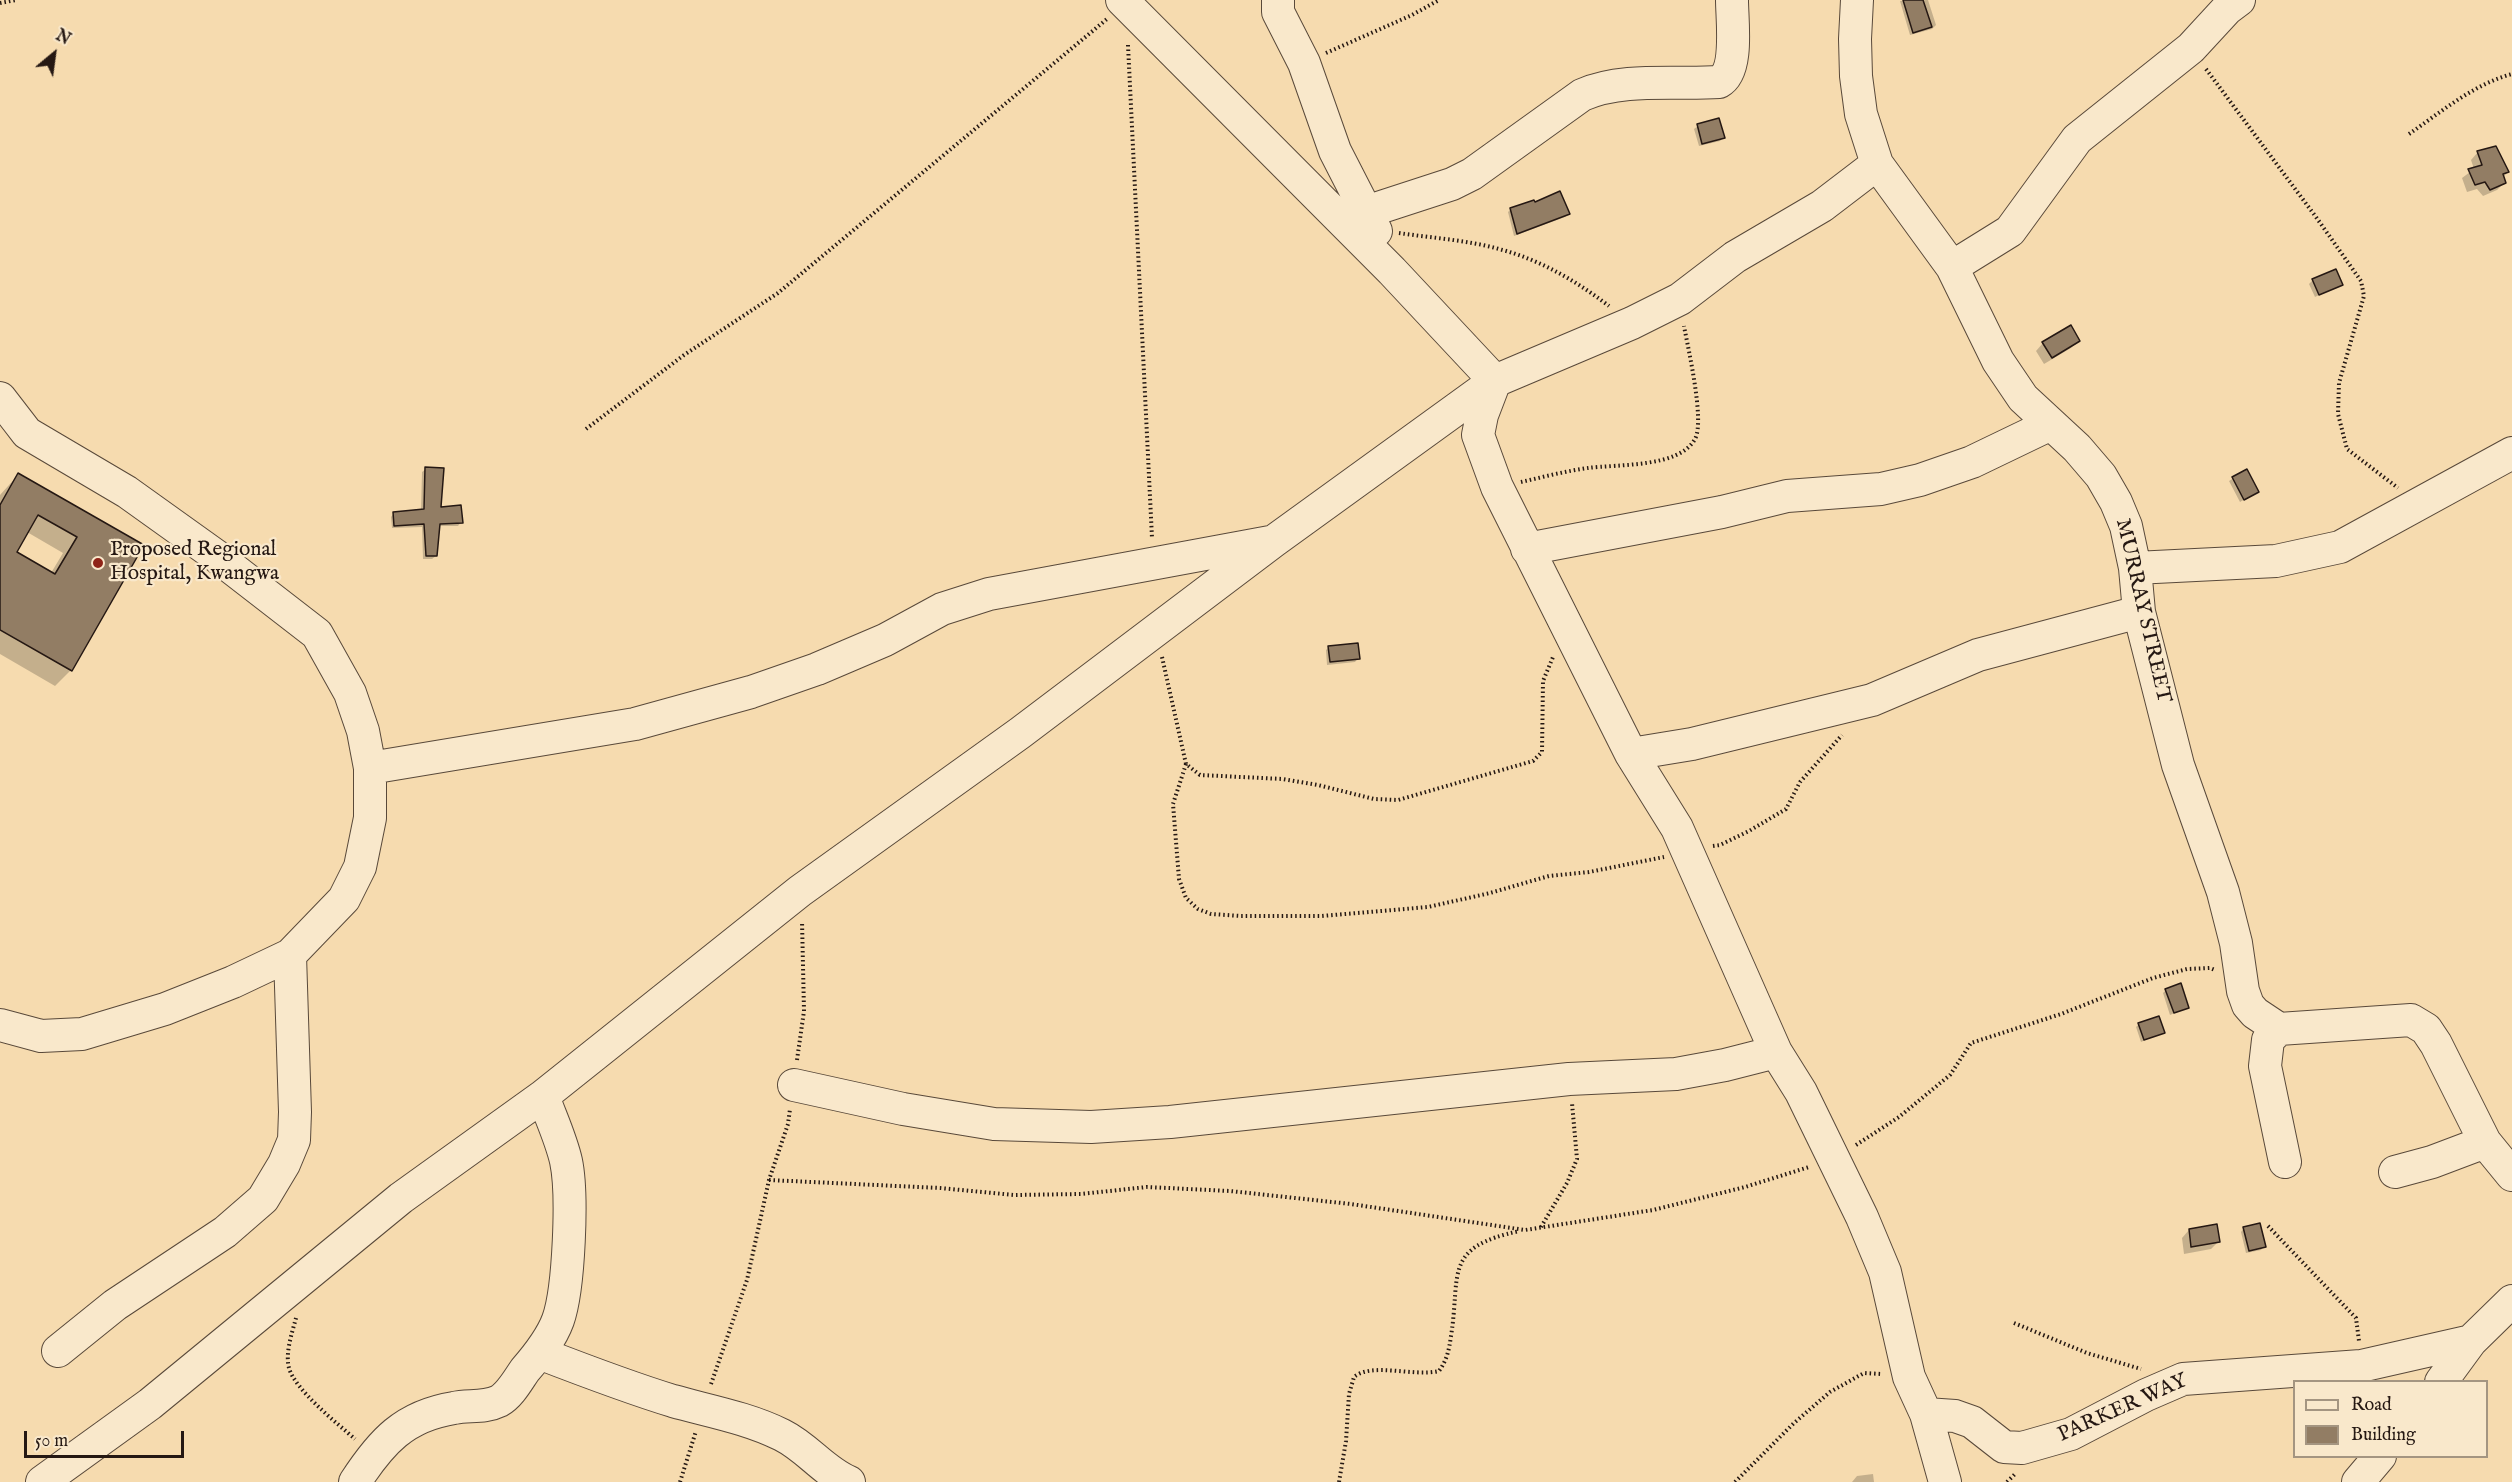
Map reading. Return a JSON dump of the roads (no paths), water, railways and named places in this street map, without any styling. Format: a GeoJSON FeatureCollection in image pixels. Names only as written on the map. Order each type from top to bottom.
{"type":"FeatureCollection","features":[{"type":"Feature","properties":{"kind":"street"},"geometry":{"type":"LineString","coordinates":[[1278,0],[1278,12],[1304,63],[1335,151],[1392,271]]}},
{"type":"Feature","properties":{"kind":"street"},"geometry":{"type":"LineString","coordinates":[[1370,221],[1472,174],[1582,95],[1596,89],[1633,84],[1719,82],[1726,78],[1731,68],[1732,0]]}},
{"type":"Feature","properties":{"kind":"street","name":"MURRAY STREET"},"geometry":{"type":"LineString","coordinates":[[1857,0],[1856,76],[1861,114],[1877,164],[1952,267],[1998,361],[2023,398],[2089,462],[2101,476],[2116,501],[2126,526],[2135,568],[2139,612],[2178,765],[2223,892],[2248,1005],[2255,1013],[2279,1029]]}},
{"type":"Feature","properties":{"kind":"street"},"geometry":{"type":"LineString","coordinates":[[1952,267],[2010,231],[2077,140],[2191,48],[2227,9],[2239,0]]}},
{"type":"Feature","properties":{"kind":"street"},"geometry":{"type":"LineString","coordinates":[[1124,2],[1392,271],[1495,381]]}},
{"type":"Feature","properties":{"kind":"street"},"geometry":{"type":"LineString","coordinates":[[42,1482],[150,1404],[401,1198],[543,1096],[800,891],[1157,632],[1274,541],[1495,381],[1632,323],[1680,299],[1735,257],[1822,206],[1877,164]]}},
{"type":"Feature","properties":{"kind":"street"},"geometry":{"type":"LineString","coordinates":[[1495,381],[1482,415],[1479,435],[1497,487],[1569,635],[1631,754],[1683,840],[1776,1052],[1801,1092],[1835,1159],[1884,1272],[1910,1377],[1926,1414],[1945,1482]]}},
{"type":"Feature","properties":{"kind":"street"},"geometry":{"type":"LineString","coordinates":[[0,398],[27,433],[127,492],[215,555],[317,634],[350,693],[363,731],[370,768],[370,818],[360,867],[344,899],[290,956],[165,1009],[82,1034],[41,1036],[0,1025]]}},
{"type":"Feature","properties":{"kind":"street"},"geometry":{"type":"LineString","coordinates":[[1527,549],[1722,512],[1787,496],[1834,494],[1900,484],[1972,462],[2050,424]]}},
{"type":"Feature","properties":{"kind":"street"},"geometry":{"type":"LineString","coordinates":[[2135,568],[2276,561],[2340,547],[2512,453]]}},
{"type":"Feature","properties":{"kind":"street"},"geometry":{"type":"LineString","coordinates":[[370,768],[635,724],[750,692],[818,669],[885,640],[942,609],[989,594],[1274,541]]}},
{"type":"Feature","properties":{"kind":"street"},"geometry":{"type":"LineString","coordinates":[[1631,754],[1692,744],[1872,700],[1978,655],[2139,612]]}},
{"type":"Feature","properties":{"kind":"street"},"geometry":{"type":"LineString","coordinates":[[58,1351],[115,1305],[225,1232],[263,1199],[284,1164],[294,1140],[295,1112],[290,956]]}},
{"type":"Feature","properties":{"kind":"street"},"geometry":{"type":"LineString","coordinates":[[2285,1162],[2265,1066],[2268,1040],[2279,1029],[2411,1020],[2426,1029],[2436,1044],[2485,1142],[2512,1175]]}},
{"type":"Feature","properties":{"kind":"street"},"geometry":{"type":"LineString","coordinates":[[794,1085],[903,1109],[994,1124],[1091,1127],[1170,1122],[1569,1079],[1676,1074],[1776,1052]]}},
{"type":"Feature","properties":{"kind":"street"},"geometry":{"type":"LineString","coordinates":[[356,1482],[373,1455],[389,1437],[406,1424],[433,1413],[497,1402],[504,1397],[539,1353],[554,1329],[560,1312],[566,1277],[568,1244],[566,1162],[543,1096]]}},
{"type":"Feature","properties":{"kind":"street"},"geometry":{"type":"LineString","coordinates":[[2395,1172],[2432,1162],[2485,1142]]}},
{"type":"Feature","properties":{"kind":"street"},"geometry":{"type":"LineString","coordinates":[[2442,1380],[2471,1341],[2512,1301]]}},
{"type":"Feature","properties":{"kind":"street","name":"PARKER WAY"},"geometry":{"type":"LineString","coordinates":[[1926,1414],[1955,1416],[1972,1422],[2004,1447],[2022,1448],[2071,1434],[2182,1379],[2361,1366],[2471,1341]]}},
{"type":"Feature","properties":{"kind":"street"},"geometry":{"type":"LineString","coordinates":[[539,1353],[602,1378],[703,1410],[753,1423],[783,1436],[802,1448],[826,1470],[849,1482]]}},
{"type":"Feature","properties":{"kind":"place","name":"Proposed Regional Hospital, Kwangwa"},"geometry":{"type":"Point","coordinates":[98,563]}}]}
